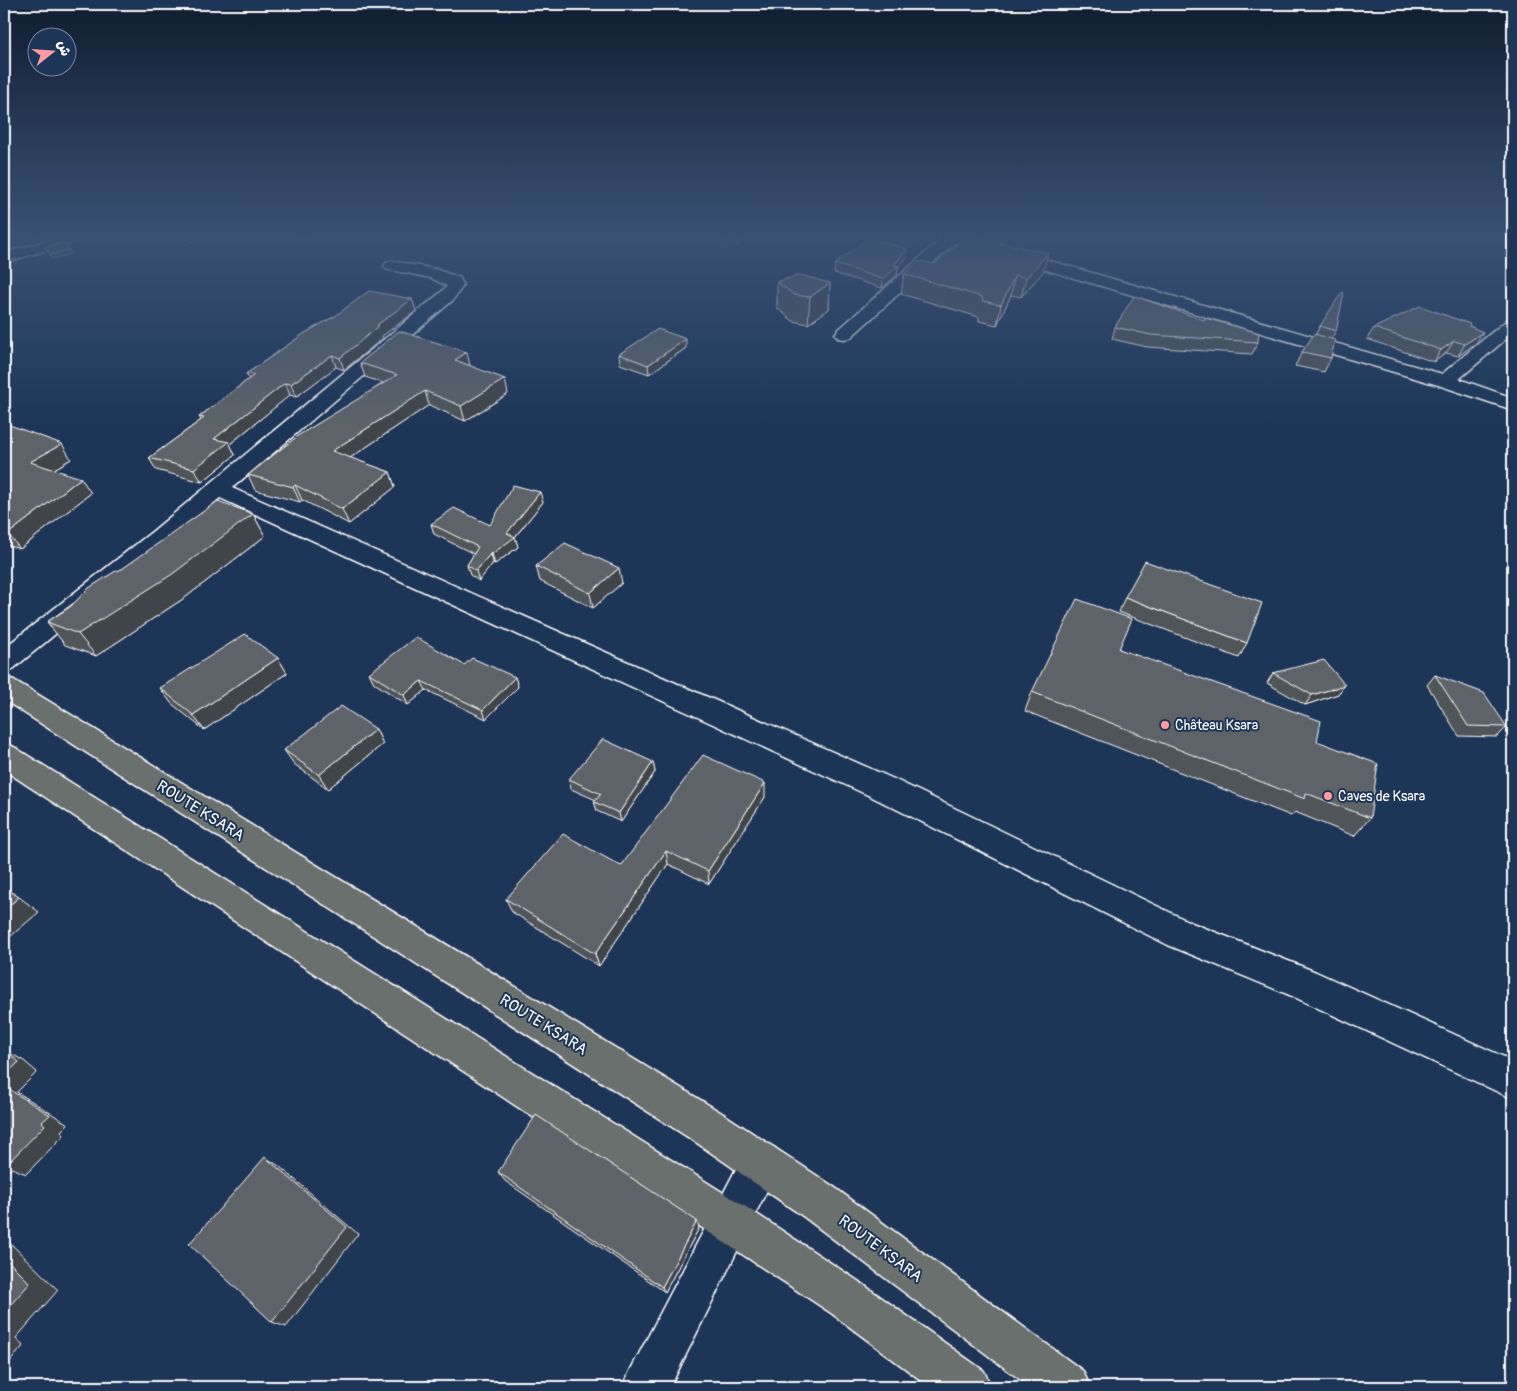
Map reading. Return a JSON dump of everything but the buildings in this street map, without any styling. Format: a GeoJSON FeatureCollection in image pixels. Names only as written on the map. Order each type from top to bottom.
{"type":"FeatureCollection","features":[{"type":"Feature","properties":{"kind":"main road","name":"ROUTE KSARA"},"geometry":{"type":"LineString","coordinates":[[4,687],[663,1098],[761,1162],[819,1202],[1067,1387]]}},
{"type":"Feature","properties":{"kind":"main road"},"geometry":{"type":"LineString","coordinates":[[4,755],[731,1222],[846,1298],[968,1387]]}},
{"type":"Feature","properties":{"kind":"street"},"geometry":{"type":"LineString","coordinates":[[4,662],[217,489],[445,299]]}},
{"type":"Feature","properties":{"kind":"street"},"geometry":{"type":"LineString","coordinates":[[844,334],[881,299]]}},
{"type":"Feature","properties":{"kind":"street"},"geometry":{"type":"LineString","coordinates":[[1164,299],[1445,381],[1513,404]]}},
{"type":"Feature","properties":{"kind":"street"},"geometry":{"type":"LineString","coordinates":[[1445,381],[1513,324]]}},
{"type":"Feature","properties":{"kind":"street"},"geometry":{"type":"LineString","coordinates":[[217,489],[883,788],[1180,934],[1304,984],[1513,1080]]}},
{"type":"Feature","properties":{"kind":"street"},"geometry":{"type":"LineString","coordinates":[[646,1387],[761,1162]]}},
{"type":"Feature","properties":{"kind":"place","name":"Château Ksara"},"geometry":{"type":"Point","coordinates":[1165,725]}},
{"type":"Feature","properties":{"kind":"place","name":"Caves de Ksara"},"geometry":{"type":"Point","coordinates":[1328,796]}}]}
